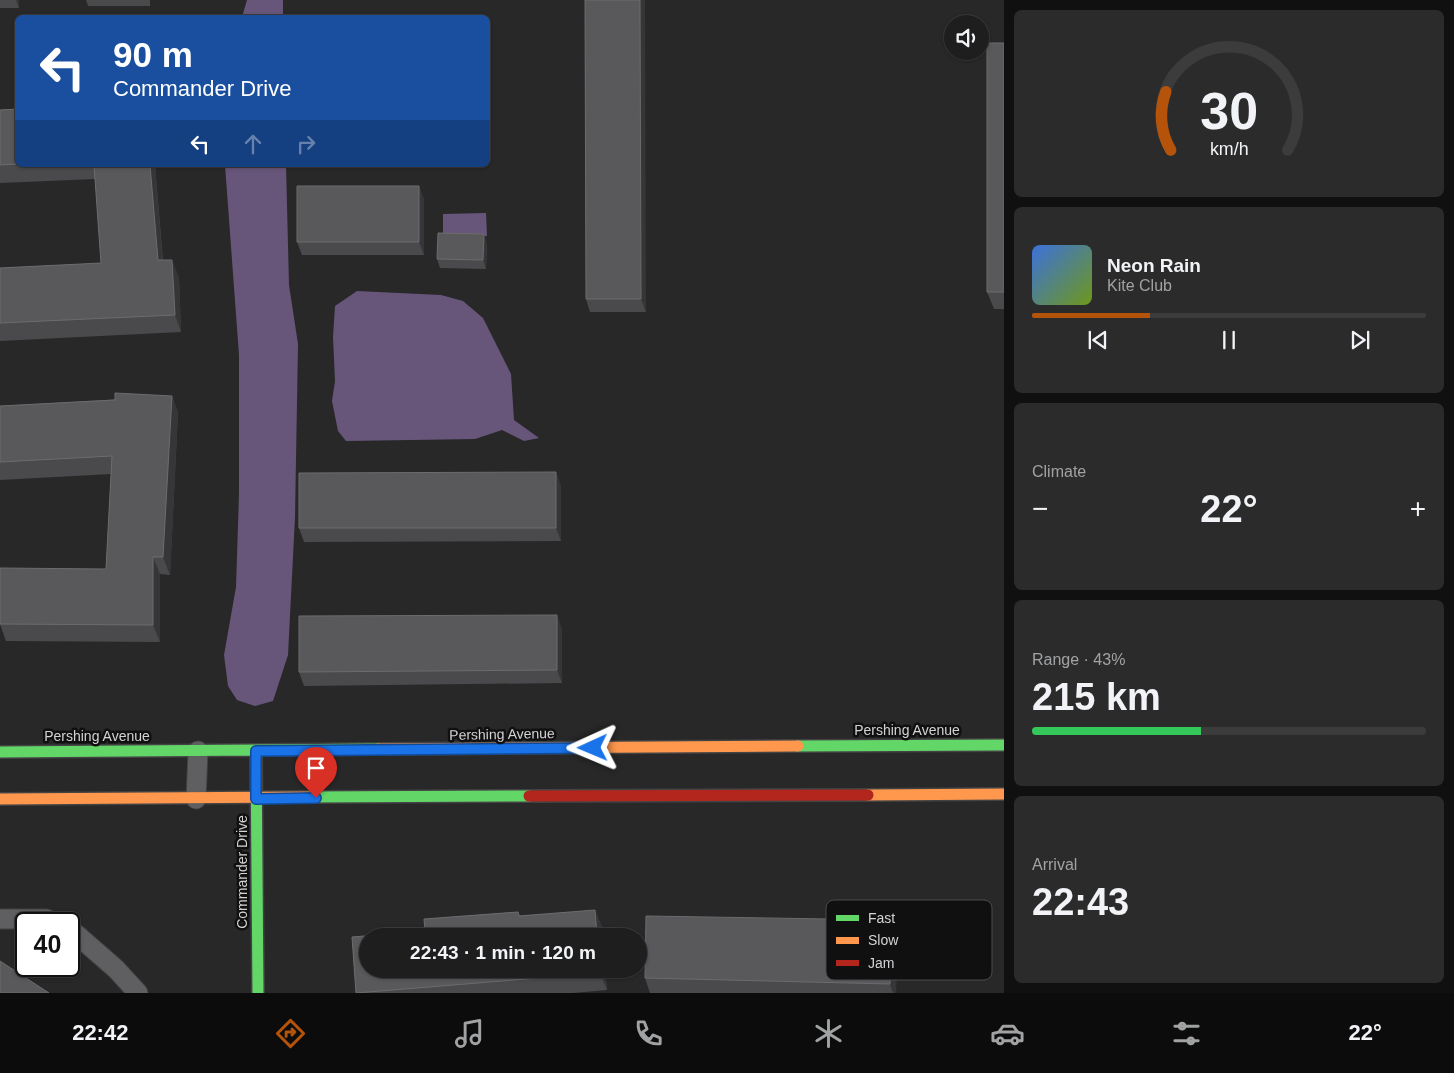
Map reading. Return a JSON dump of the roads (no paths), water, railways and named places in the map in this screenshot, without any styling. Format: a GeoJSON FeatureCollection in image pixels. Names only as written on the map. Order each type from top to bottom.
{"type":"FeatureCollection","features":[{"type":"Feature","properties":{"kind":"street","name":"Pershing Avenue"},"geometry":{"type":"LineString","coordinates":[[0,752],[1004,745]]}},
{"type":"Feature","properties":{"kind":"street"},"geometry":{"type":"LineString","coordinates":[[196,799],[198,751]]}},
{"type":"Feature","properties":{"kind":"street","name":"Commander Drive"},"geometry":{"type":"LineString","coordinates":[[256,751],[258,993]]}},
{"type":"Feature","properties":{"kind":"street"},"geometry":{"type":"LineString","coordinates":[[0,799],[1004,794]]}},
{"type":"Feature","properties":{"kind":"street"},"geometry":{"type":"LineString","coordinates":[[0,919],[15,919]]}},
{"type":"Feature","properties":{"kind":"street"},"geometry":{"type":"LineString","coordinates":[[80,938],[116,969],[138,993]]}}]}
